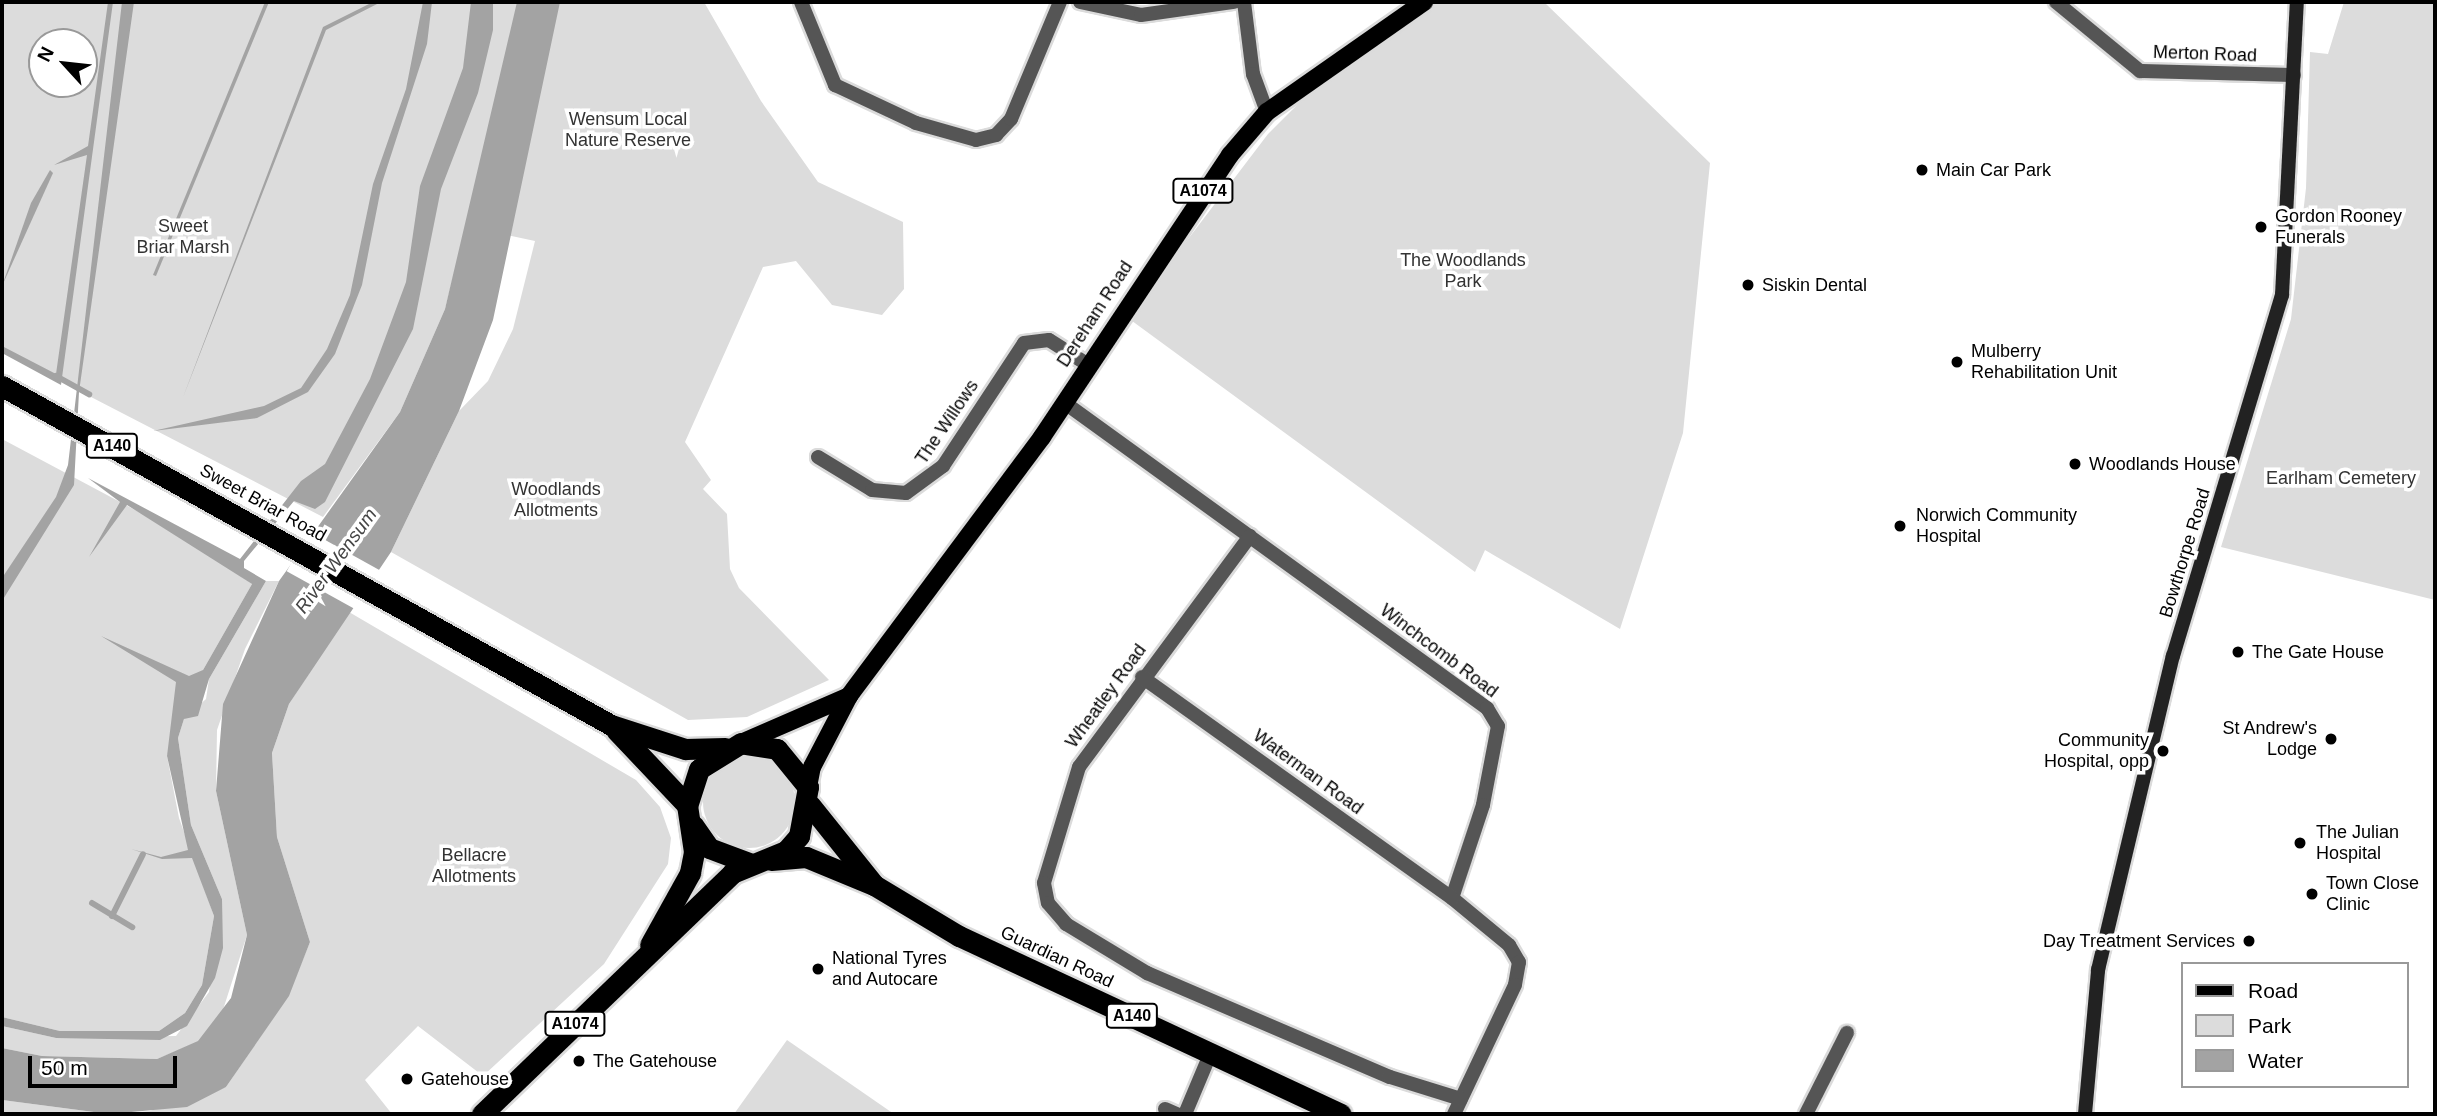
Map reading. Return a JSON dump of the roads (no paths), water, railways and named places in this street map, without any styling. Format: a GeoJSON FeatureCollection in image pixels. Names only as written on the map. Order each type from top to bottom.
{"type":"FeatureCollection","features":[{"type":"Feature","properties":{"kind":"highway","name":"Sweet Briar Road"},"geometry":{"type":"LineString","coordinates":[[2,386],[611,725],[685,749],[733,745]]}},
{"type":"Feature","properties":{"kind":"highway","name":"Sweet Briar Road"},"geometry":{"type":"LineString","coordinates":[[611,725],[689,813]]}},
{"type":"Feature","properties":{"kind":"highway","name":"A140"},"geometry":{"type":"LineString","coordinates":[[733,745],[777,749],[809,796]]}},
{"type":"Feature","properties":{"kind":"highway","name":"Dereham Road"},"geometry":{"type":"LineString","coordinates":[[650,945],[690,873],[689,813],[699,769],[733,745]]}},
{"type":"Feature","properties":{"kind":"highway","name":"Dereham Road"},"geometry":{"type":"LineString","coordinates":[[482,1114],[496,1108],[650,945],[759,861],[799,836],[809,796]]}},
{"type":"Feature","properties":{"kind":"highway","name":"Guardian Road"},"geometry":{"type":"LineString","coordinates":[[809,796],[874,885]]}},
{"type":"Feature","properties":{"kind":"highway","name":"A140"},"geometry":{"type":"LineString","coordinates":[[689,813],[709,848],[759,861]]}},
{"type":"Feature","properties":{"kind":"highway","name":"Guardian Road"},"geometry":{"type":"LineString","coordinates":[[759,861],[806,857],[848,880],[874,885],[1005,959],[1341,1114]]}},
{"type":"Feature","properties":{"kind":"main road","name":"Dereham Road"},"geometry":{"type":"LineString","coordinates":[[809,796],[812,767],[849,696],[1065,402],[1194,204],[1267,112],[1424,2]]}},
{"type":"Feature","properties":{"kind":"main road","name":"Dereham Road"},"geometry":{"type":"LineString","coordinates":[[733,745],[849,696]]}},
{"type":"Feature","properties":{"kind":"street"},"geometry":{"type":"LineString","coordinates":[[801,2],[835,85],[916,123],[976,140],[996,135],[1011,119],[1060,2]]}},
{"type":"Feature","properties":{"kind":"street"},"geometry":{"type":"LineString","coordinates":[[1080,2],[1141,15],[1234,2]]}},
{"type":"Feature","properties":{"kind":"street"},"geometry":{"type":"LineString","coordinates":[[1244,2],[1253,74],[1267,112]]}},
{"type":"Feature","properties":{"kind":"street","name":"Merton Road"},"geometry":{"type":"LineString","coordinates":[[2056,2],[2140,71],[2294,75]]}},
{"type":"Feature","properties":{"kind":"street","name":"Bowthorpe Road"},"geometry":{"type":"LineString","coordinates":[[2085,1114],[2098,970],[2173,656],[2283,295],[2297,2]]}},
{"type":"Feature","properties":{"kind":"street","name":"The Willows"},"geometry":{"type":"LineString","coordinates":[[818,457],[872,490],[906,493],[943,466],[1024,343],[1049,340],[1090,366]]}},
{"type":"Feature","properties":{"kind":"street","name":"Winchcomb Road"},"geometry":{"type":"LineString","coordinates":[[1065,402],[1487,708],[1497,726],[1483,805],[1452,898]]}},
{"type":"Feature","properties":{"kind":"street","name":"Wheatley Road"},"geometry":{"type":"LineString","coordinates":[[1048,903],[1044,883],[1079,767],[1142,677],[1250,536]]}},
{"type":"Feature","properties":{"kind":"street","name":"Waterman Road"},"geometry":{"type":"LineString","coordinates":[[1142,677],[1452,898]]}},
{"type":"Feature","properties":{"kind":"street"},"geometry":{"type":"LineString","coordinates":[[1452,898],[1508,945],[1519,962],[1516,985],[1454,1114]]}},
{"type":"Feature","properties":{"kind":"street","name":"Guardian Road"},"geometry":{"type":"LineString","coordinates":[[1048,903],[1066,924],[1147,973],[1391,1077],[1461,1099]]}},
{"type":"Feature","properties":{"kind":"street"},"geometry":{"type":"LineString","coordinates":[[1806,1114],[1846,1033]]}},
{"type":"Feature","properties":{"kind":"street"},"geometry":{"type":"LineString","coordinates":[[1185,1114],[1211,1052]]}},
{"type":"Feature","properties":{"kind":"water"},"geometry":{"type":"Polygon","coordinates":[[[108,2],[113,2],[61,385],[2,353],[2,346],[56,374],[87,155],[54,165],[88,146],[95,98],[98,98],[98,74],[108,2]]]}},
{"type":"Feature","properties":{"kind":"water"},"geometry":{"type":"Polygon","coordinates":[[[122,2],[134,2],[79,392],[74,485],[2,601],[2,578],[56,497],[68,465],[122,2]]]}},
{"type":"Feature","properties":{"kind":"water"},"geometry":{"type":"Polygon","coordinates":[[[265,2],[269,2],[156,276],[153,275],[265,2]]]}},
{"type":"Feature","properties":{"kind":"water"},"geometry":{"type":"Polygon","coordinates":[[[373,2],[381,2],[326,30],[182,400],[323,27],[373,2]]]}},
{"type":"Feature","properties":{"kind":"water"},"geometry":{"type":"Polygon","coordinates":[[[423,2],[432,2],[427,44],[382,183],[362,285],[335,354],[308,392],[257,418],[153,431],[264,406],[301,388],[327,349],[350,295],[373,184],[406,89],[423,2]]]}},
{"type":"Feature","properties":{"kind":"water"},"geometry":{"type":"Polygon","coordinates":[[[471,2],[493,2],[493,30],[478,93],[441,189],[413,329],[325,502],[315,509],[294,501],[244,561],[244,568],[266,581],[209,679],[198,716],[184,719],[178,738],[191,825],[222,899],[223,948],[215,978],[187,1026],[160,1040],[56,1038],[2,1026],[2,1017],[60,1031],[159,1031],[185,1013],[202,985],[214,916],[192,858],[162,859],[131,849],[161,857],[188,850],[167,756],[176,682],[101,636],[189,676],[203,670],[252,584],[127,505],[89,557],[120,502],[88,478],[240,559],[301,481],[325,464],[370,379],[406,282],[420,186],[463,68],[471,2]]]}},
{"type":"Feature","properties":{"kind":"water","name":"River Wensum"},"geometry":{"type":"Polygon","coordinates":[[[517,2],[560,2],[493,320],[459,411],[391,552],[289,704],[272,753],[277,837],[310,942],[289,996],[226,1087],[187,1107],[109,1114],[2,1100],[2,1048],[42,1056],[157,1059],[198,1041],[231,998],[247,935],[216,791],[223,704],[279,581],[400,412],[445,309],[517,2]]]}},
{"type":"Feature","properties":{"kind":"water"},"geometry":{"type":"Polygon","coordinates":[[[50,170],[53,173],[2,286],[31,203],[50,170]]]}},
{"type":"Feature","properties":{"kind":"waterway"},"geometry":{"type":"LineString","coordinates":[[56,376],[89,394]]}},
{"type":"Feature","properties":{"kind":"waterway"},"geometry":{"type":"LineString","coordinates":[[112,916],[143,854]]}},
{"type":"Feature","properties":{"kind":"waterway"},"geometry":{"type":"LineString","coordinates":[[92,903],[132,927]]}},
{"type":"Feature","properties":{"kind":"place","name":"Main Car Park"},"geometry":{"type":"Point","coordinates":[1922,170]}},
{"type":"Feature","properties":{"kind":"place","name":"Gordon Rooney Funerals"},"geometry":{"type":"Point","coordinates":[2261,227]}},
{"type":"Feature","properties":{"kind":"place","name":"Siskin Dental"},"geometry":{"type":"Point","coordinates":[1748,285]}},
{"type":"Feature","properties":{"kind":"place","name":"Mulberry Rehabilitation Unit"},"geometry":{"type":"Point","coordinates":[1957,362]}},
{"type":"Feature","properties":{"kind":"place","name":"Woodlands House"},"geometry":{"type":"Point","coordinates":[2075,464]}},
{"type":"Feature","properties":{"kind":"place","name":"Norwich Community Hospital"},"geometry":{"type":"Point","coordinates":[1900,526]}},
{"type":"Feature","properties":{"kind":"place","name":"The Gate House"},"geometry":{"type":"Point","coordinates":[2238,652]}},
{"type":"Feature","properties":{"kind":"place","name":"St Andrew's Lodge"},"geometry":{"type":"Point","coordinates":[2331,739]}},
{"type":"Feature","properties":{"kind":"place","name":"Community Hospital, opp"},"geometry":{"type":"Point","coordinates":[2163,751]}},
{"type":"Feature","properties":{"kind":"place","name":"The Julian Hospital"},"geometry":{"type":"Point","coordinates":[2300,843]}},
{"type":"Feature","properties":{"kind":"place","name":"Town Close Clinic"},"geometry":{"type":"Point","coordinates":[2312,894]}},
{"type":"Feature","properties":{"kind":"place","name":"Day Treatment Services"},"geometry":{"type":"Point","coordinates":[2249,941]}},
{"type":"Feature","properties":{"kind":"place","name":"National Tyres and Autocare"},"geometry":{"type":"Point","coordinates":[818,969]}},
{"type":"Feature","properties":{"kind":"place","name":"The Gatehouse"},"geometry":{"type":"Point","coordinates":[579,1061]}},
{"type":"Feature","properties":{"kind":"place","name":"Gatehouse"},"geometry":{"type":"Point","coordinates":[407,1079]}},
{"type":"Feature","properties":{"kind":"park label","name":"Wensum Local Nature Reserve"},"geometry":{"type":"Point","coordinates":[628,130]}},
{"type":"Feature","properties":{"kind":"park label","name":"Sweet Briar Marsh"},"geometry":{"type":"Point","coordinates":[183,237]}},
{"type":"Feature","properties":{"kind":"park label","name":"The Woodlands Park"},"geometry":{"type":"Point","coordinates":[1463,271]}},
{"type":"Feature","properties":{"kind":"park label","name":"Earlham Cemetery"},"geometry":{"type":"Point","coordinates":[2341,478]}},
{"type":"Feature","properties":{"kind":"park label","name":"Woodlands Allotments"},"geometry":{"type":"Point","coordinates":[556,500]}},
{"type":"Feature","properties":{"kind":"park label","name":"Bellacre Allotments"},"geometry":{"type":"Point","coordinates":[474,866]}}]}
